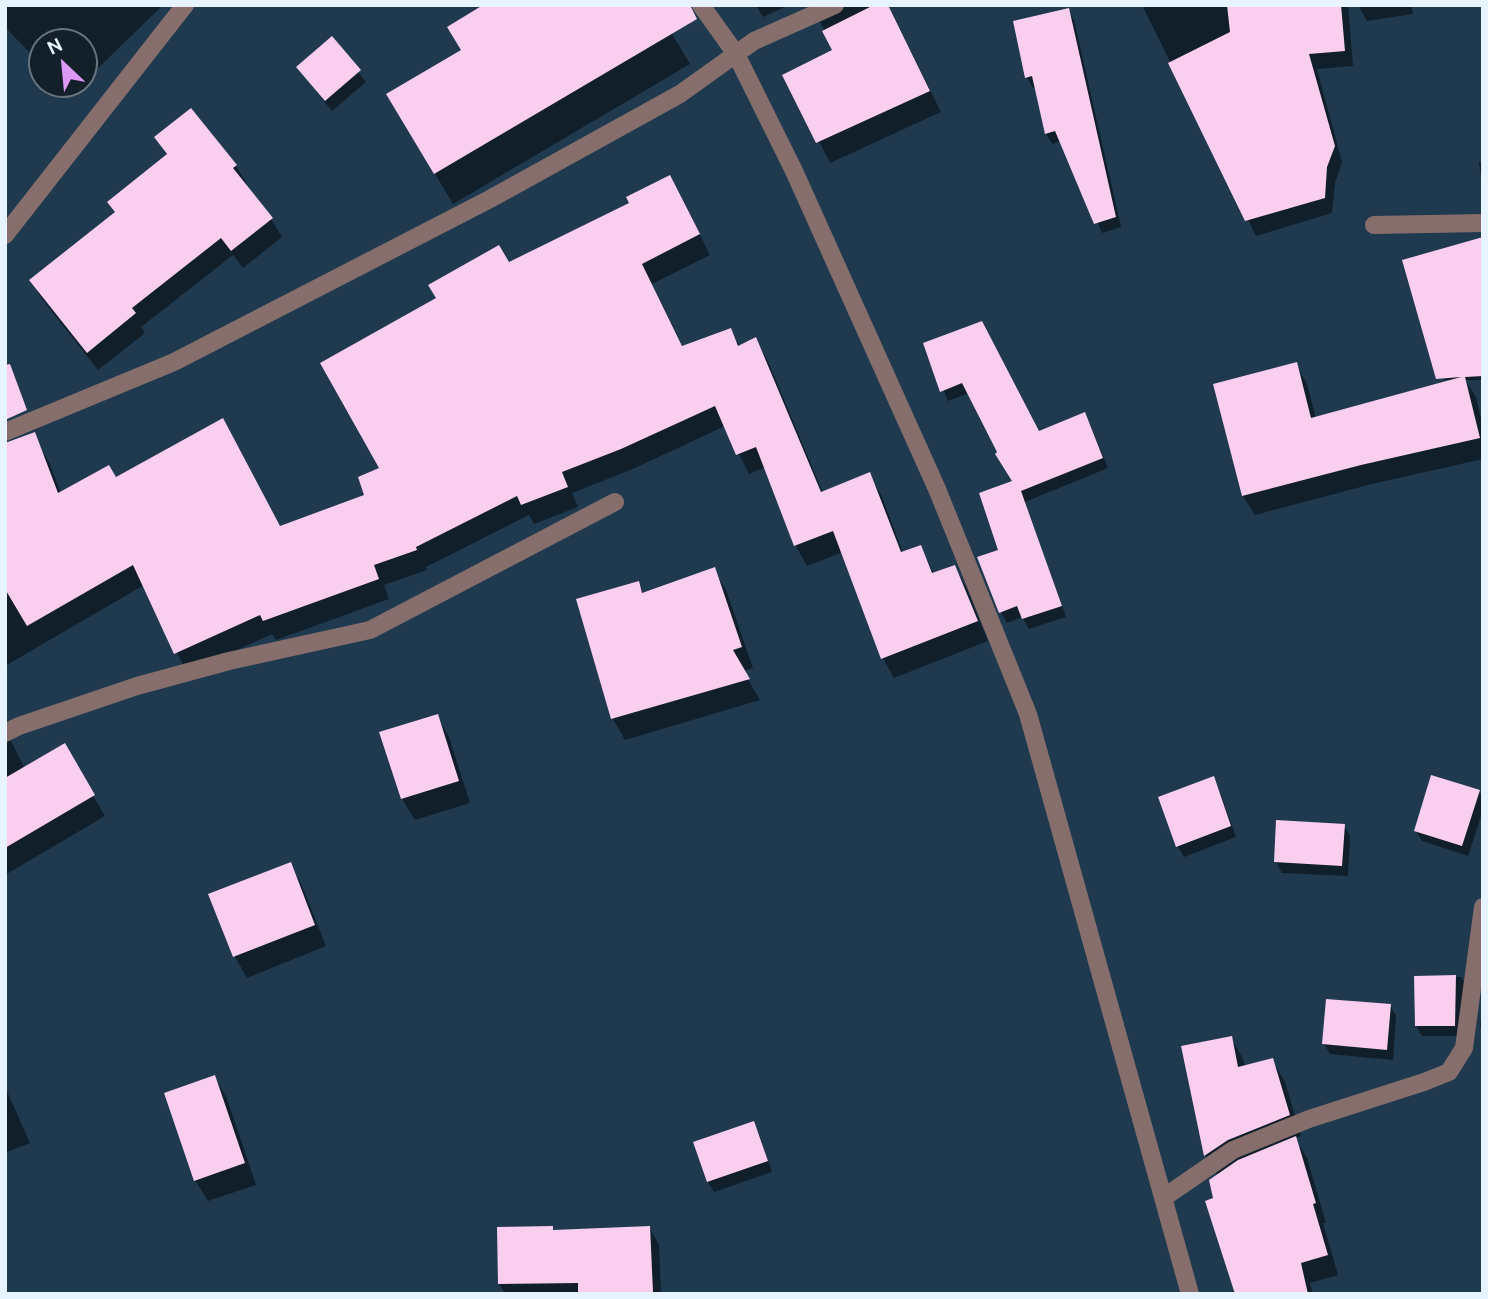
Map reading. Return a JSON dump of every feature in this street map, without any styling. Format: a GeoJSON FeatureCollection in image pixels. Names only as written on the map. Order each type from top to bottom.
{"type":"FeatureCollection","features":[{"type":"Feature","properties":{"kind":"street"},"geometry":{"type":"LineString","coordinates":[[5,235],[185,5]]}},
{"type":"Feature","properties":{"kind":"street"},"geometry":{"type":"LineString","coordinates":[[701,5],[736,54],[794,171],[937,489],[1028,714],[1190,1294]]}},
{"type":"Feature","properties":{"kind":"street"},"geometry":{"type":"LineString","coordinates":[[5,432],[174,362],[490,199],[680,94],[754,41],[835,5]]}},
{"type":"Feature","properties":{"kind":"street"},"geometry":{"type":"LineString","coordinates":[[1374,225],[1483,223]]}},
{"type":"Feature","properties":{"kind":"street"},"geometry":{"type":"LineString","coordinates":[[5,733],[137,686],[229,661],[370,630],[615,502]]}},
{"type":"Feature","properties":{"kind":"street"},"geometry":{"type":"LineString","coordinates":[[1163,1198],[1233,1150],[1309,1119],[1424,1083],[1449,1072],[1464,1048],[1483,907]]}},
{"type":"Feature","properties":{"kind":"building"},"geometry":{"type":"Polygon","coordinates":[[[483,5],[690,5],[697,19],[434,174],[386,94],[461,50],[447,27],[483,5]]]}},
{"type":"Feature","properties":{"kind":"building"},"geometry":{"type":"Polygon","coordinates":[[[874,5],[888,5],[930,91],[816,143],[782,75],[832,50],[822,31],[874,5]]]}},
{"type":"Feature","properties":{"kind":"building"},"geometry":{"type":"Polygon","coordinates":[[[1227,5],[1341,5],[1345,51],[1309,54],[1335,146],[1327,167],[1325,198],[1245,221],[1168,63],[1230,32],[1227,5]]]}},
{"type":"Feature","properties":{"kind":"building"},"geometry":{"type":"Polygon","coordinates":[[[1069,8],[1116,217],[1094,224],[1055,131],[1045,134],[1032,76],[1025,78],[1013,21],[1069,8]]]}},
{"type":"Feature","properties":{"kind":"building"},"geometry":{"type":"Polygon","coordinates":[[[332,36],[361,70],[325,101],[296,67],[332,36]]]}},
{"type":"Feature","properties":{"kind":"building"},"geometry":{"type":"Polygon","coordinates":[[[191,108],[237,165],[233,168],[273,218],[231,251],[221,238],[132,308],[136,313],[87,353],[29,280],[115,212],[107,202],[167,154],[154,137],[191,108]]]}},
{"type":"Feature","properties":{"kind":"building"},"geometry":{"type":"Polygon","coordinates":[[[670,175],[700,234],[642,264],[682,346],[731,328],[738,346],[756,337],[821,492],[870,472],[901,552],[921,545],[932,573],[955,565],[978,621],[881,659],[833,531],[794,546],[756,447],[736,455],[715,406],[621,449],[562,472],[568,487],[521,505],[517,496],[416,547],[417,550],[374,565],[379,579],[263,621],[260,615],[174,654],[133,565],[27,626],[5,589],[5,443],[35,432],[58,493],[109,465],[116,477],[223,418],[280,526],[364,495],[358,477],[379,468],[320,363],[436,298],[428,285],[499,245],[509,262],[629,203],[626,197],[670,175]]]}},
{"type":"Feature","properties":{"kind":"building"},"geometry":{"type":"Polygon","coordinates":[[[1483,237],[1483,376],[1465,377],[1480,438],[1242,496],[1213,384],[1297,362],[1311,418],[1461,377],[1436,379],[1402,260],[1483,237]]]}},
{"type":"Feature","properties":{"kind":"building"},"geometry":{"type":"Polygon","coordinates":[[[982,321],[1039,431],[1085,412],[1103,458],[1021,491],[1062,606],[1022,619],[1017,606],[999,613],[977,557],[998,550],[979,493],[1012,481],[995,454],[997,452],[962,383],[940,392],[923,343],[982,321]]]}},
{"type":"Feature","properties":{"kind":"building"},"geometry":{"type":"Polygon","coordinates":[[[10,364],[27,410],[5,420],[5,365],[10,364]]]}},
{"type":"Feature","properties":{"kind":"building"},"geometry":{"type":"Polygon","coordinates":[[[715,567],[742,647],[733,650],[750,679],[611,719],[576,599],[639,581],[642,593],[715,567]]]}},
{"type":"Feature","properties":{"kind":"building"},"geometry":{"type":"Polygon","coordinates":[[[438,714],[459,781],[401,799],[379,732],[438,714]]]}},
{"type":"Feature","properties":{"kind":"building"},"geometry":{"type":"Polygon","coordinates":[[[65,743],[95,795],[5,848],[5,778],[65,743]]]}},
{"type":"Feature","properties":{"kind":"building"},"geometry":{"type":"Polygon","coordinates":[[[1431,775],[1480,790],[1462,846],[1414,831],[1431,775]]]}},
{"type":"Feature","properties":{"kind":"building"},"geometry":{"type":"Polygon","coordinates":[[[1214,776],[1231,826],[1176,847],[1158,797],[1214,776]]]}},
{"type":"Feature","properties":{"kind":"building"},"geometry":{"type":"Polygon","coordinates":[[[1276,820],[1345,824],[1342,866],[1274,862],[1276,820]]]}},
{"type":"Feature","properties":{"kind":"building"},"geometry":{"type":"Polygon","coordinates":[[[291,862],[315,925],[233,957],[208,894],[291,862]]]}},
{"type":"Feature","properties":{"kind":"building"},"geometry":{"type":"Polygon","coordinates":[[[1456,975],[1455,1026],[1415,1026],[1414,976],[1456,975]]]}},
{"type":"Feature","properties":{"kind":"building"},"geometry":{"type":"Polygon","coordinates":[[[1326,999],[1391,1004],[1387,1050],[1322,1044],[1326,999]]]}},
{"type":"Feature","properties":{"kind":"building"},"geometry":{"type":"Polygon","coordinates":[[[1232,1036],[1238,1067],[1273,1058],[1290,1115],[1228,1140],[1204,1156],[1181,1046],[1232,1036]]]}},
{"type":"Feature","properties":{"kind":"building"},"geometry":{"type":"Polygon","coordinates":[[[215,1075],[245,1163],[194,1181],[164,1093],[215,1075]]]}},
{"type":"Feature","properties":{"kind":"building"},"geometry":{"type":"Polygon","coordinates":[[[754,1121],[768,1161],[707,1182],[693,1142],[754,1121]]]}},
{"type":"Feature","properties":{"kind":"building"},"geometry":{"type":"Polygon","coordinates":[[[1296,1136],[1328,1255],[1301,1263],[1308,1294],[1235,1294],[1205,1201],[1213,1198],[1209,1180],[1238,1160],[1296,1136]]]}},
{"type":"Feature","properties":{"kind":"building"},"geometry":{"type":"Polygon","coordinates":[[[553,1226],[553,1230],[650,1226],[653,1292],[578,1294],[578,1283],[498,1284],[497,1227],[553,1226]]]}}]}
